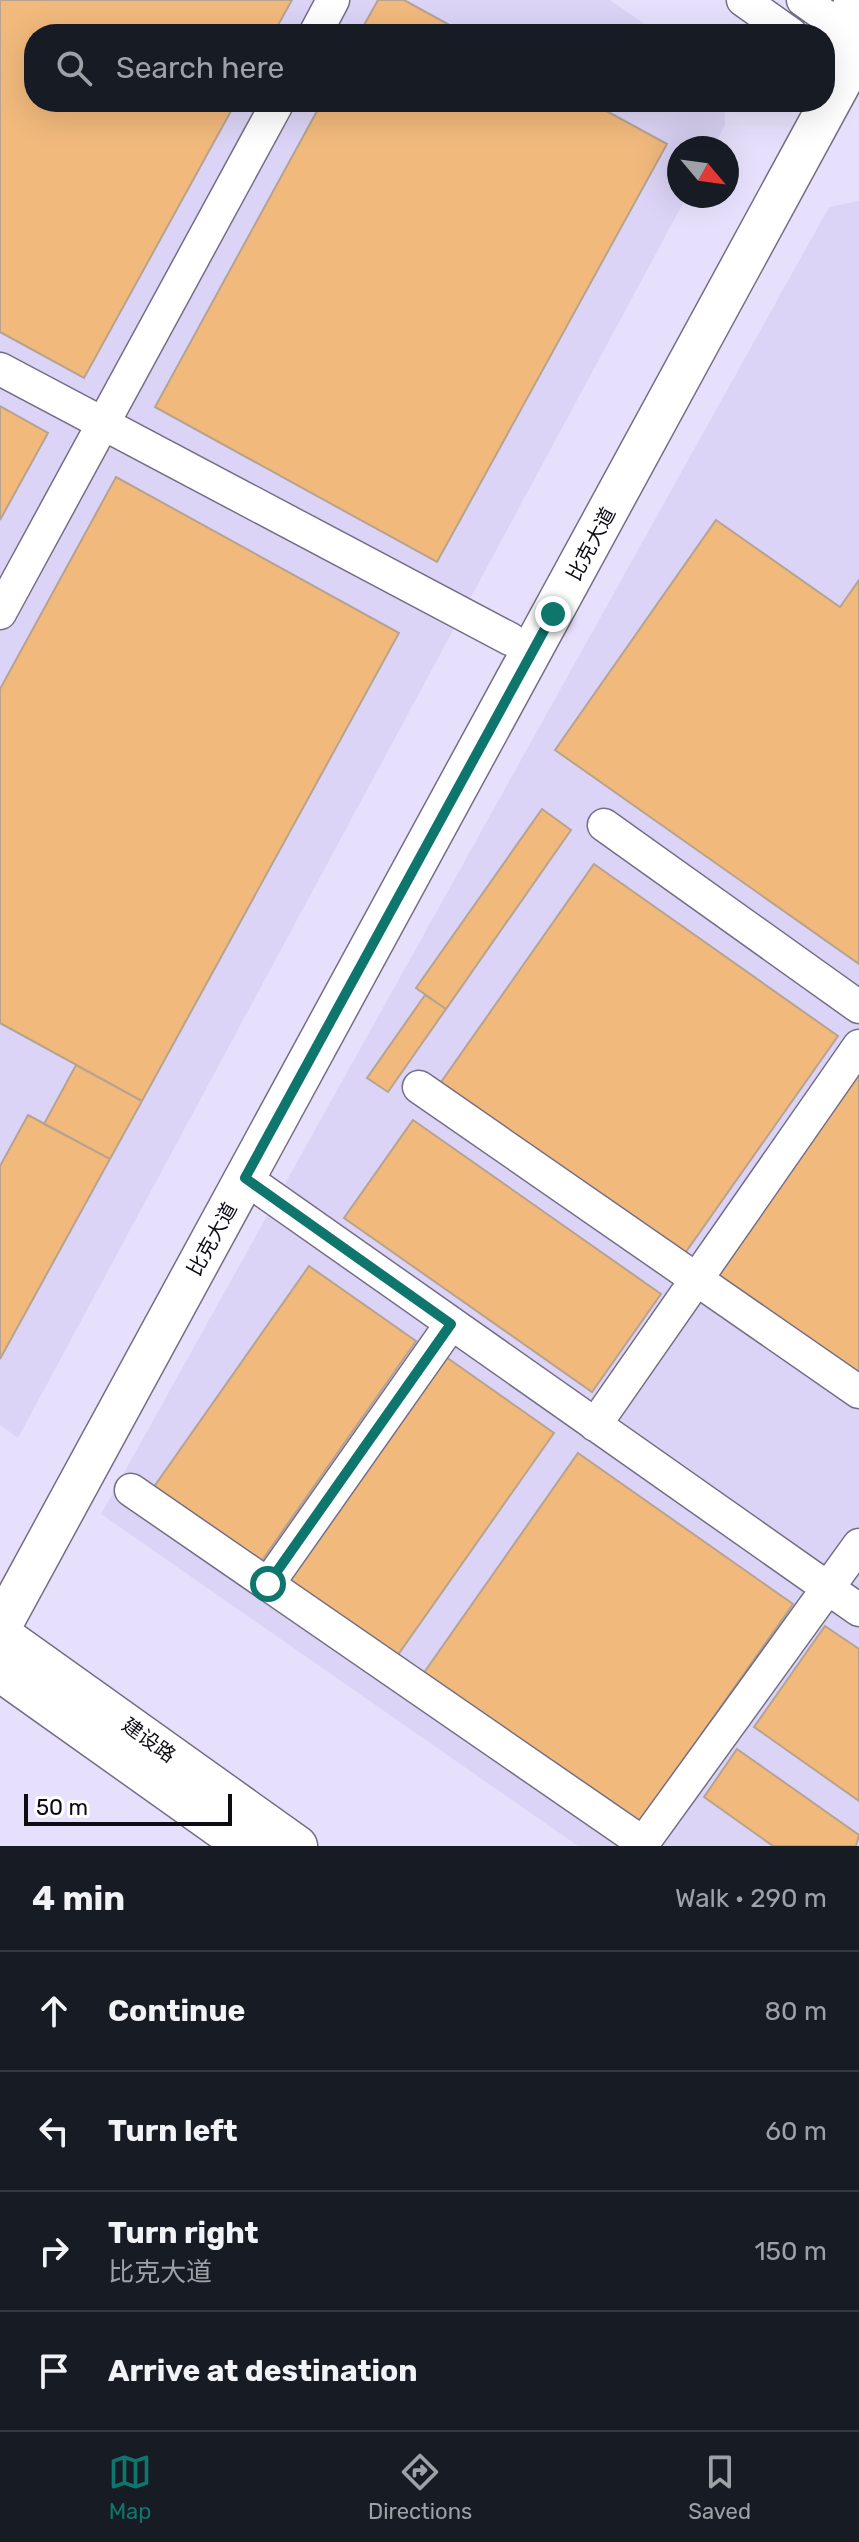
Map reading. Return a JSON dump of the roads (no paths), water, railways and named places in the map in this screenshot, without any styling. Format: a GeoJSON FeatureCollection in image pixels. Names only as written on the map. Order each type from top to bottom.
{"type":"FeatureCollection","features":[{"type":"Feature","properties":{"kind":"main road","name":"比克大道"},"geometry":{"type":"LineString","coordinates":[[0,1576],[797,112]]}},
{"type":"Feature","properties":{"kind":"main road","name":"比克大道"},"geometry":{"type":"LineString","coordinates":[[0,1631],[245,1178],[811,112]]}},
{"type":"Feature","properties":{"kind":"main road","name":"建设路"},"geometry":{"type":"LineString","coordinates":[[0,1631],[297,1846]]}},
{"type":"Feature","properties":{"kind":"main road","name":"建设路"},"geometry":{"type":"LineString","coordinates":[[0,1671],[246,1846]]}},
{"type":"Feature","properties":{"kind":"street"},"geometry":{"type":"LineString","coordinates":[[320,24],[333,0]]}},
{"type":"Feature","properties":{"kind":"street"},"geometry":{"type":"LineString","coordinates":[[743,0],[777,24]]}},
{"type":"Feature","properties":{"kind":"street"},"geometry":{"type":"LineString","coordinates":[[803,0],[823,24]]}},
{"type":"Feature","properties":{"kind":"street"},"geometry":{"type":"LineString","coordinates":[[0,613],[273,112]]}},
{"type":"Feature","properties":{"kind":"street"},"geometry":{"type":"LineString","coordinates":[[0,369],[510,639]]}},
{"type":"Feature","properties":{"kind":"street"},"geometry":{"type":"LineString","coordinates":[[604,825],[859,1007]]}},
{"type":"Feature","properties":{"kind":"street"},"geometry":{"type":"LineString","coordinates":[[595,1425],[859,1046]]}},
{"type":"Feature","properties":{"kind":"street"},"geometry":{"type":"LineString","coordinates":[[419,1087],[859,1392]]}},
{"type":"Feature","properties":{"kind":"street"},"geometry":{"type":"LineString","coordinates":[[245,1178],[859,1610]]}},
{"type":"Feature","properties":{"kind":"street"},"geometry":{"type":"LineString","coordinates":[[268,1584],[451,1324]]}},
{"type":"Feature","properties":{"kind":"street"},"geometry":{"type":"LineString","coordinates":[[131,1490],[642,1845],[859,1545]]}}]}
